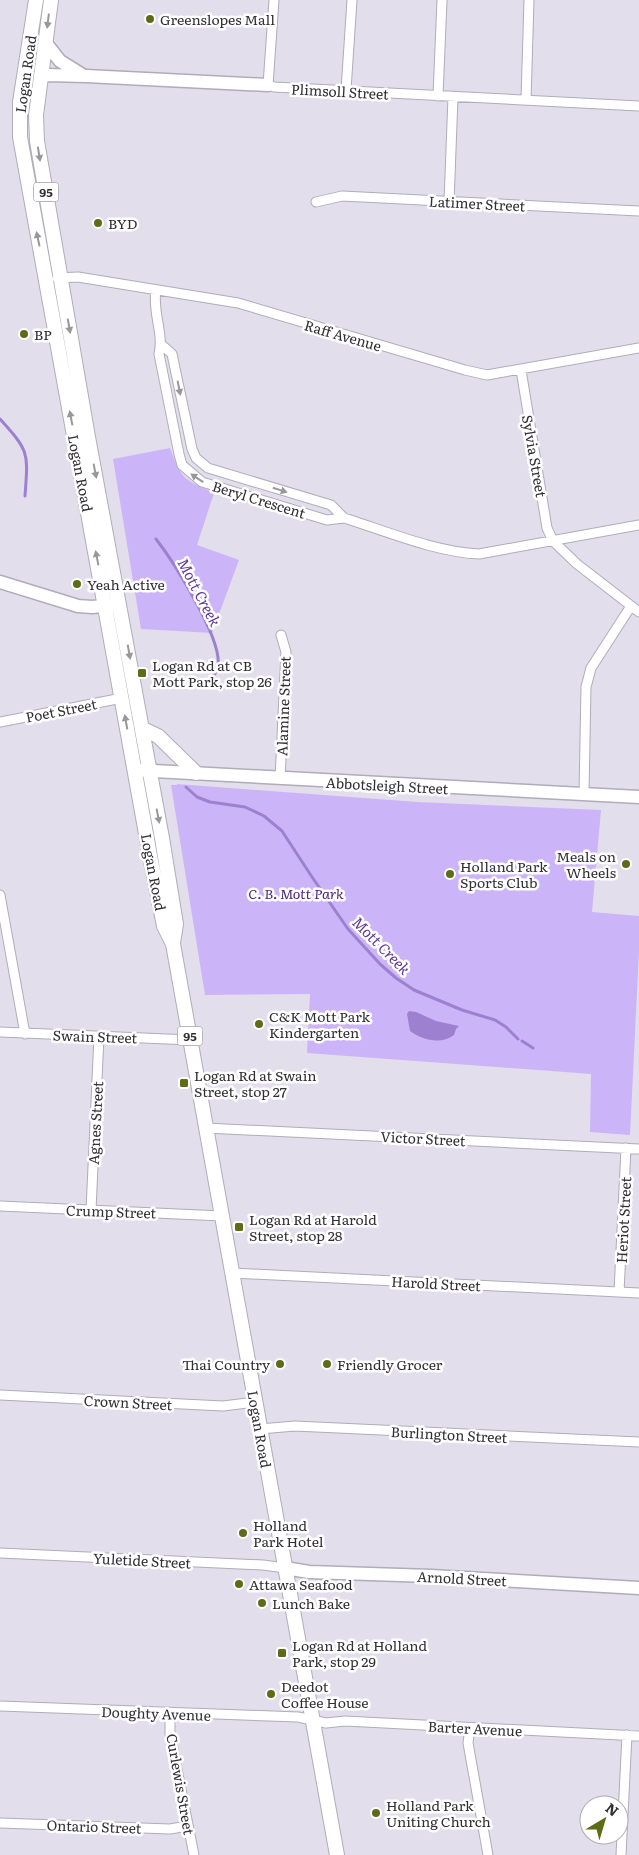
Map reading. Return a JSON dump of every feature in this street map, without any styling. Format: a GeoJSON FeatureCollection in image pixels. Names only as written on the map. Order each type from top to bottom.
{"type":"FeatureCollection","features":[{"type":"Feature","properties":{"kind":"main road","name":"Logan Road"},"geometry":{"type":"LineString","coordinates":[[51,0],[36,116],[37,140],[176,924],[173,944]]}},
{"type":"Feature","properties":{"kind":"main road","name":"Logan Road"},"geometry":{"type":"LineString","coordinates":[[33,3],[19,122],[25,167],[164,926],[173,944],[191,1040],[284,1568],[337,1855]]}},
{"type":"Feature","properties":{"kind":"main road"},"geometry":{"type":"LineString","coordinates":[[19,122],[27,103],[31,84],[41,76]]}},
{"type":"Feature","properties":{"kind":"main road"},"geometry":{"type":"LineString","coordinates":[[142,729],[158,736],[196,773]]}},
{"type":"Feature","properties":{"kind":"street"},"geometry":{"type":"LineString","coordinates":[[268,85],[274,0]]}},
{"type":"Feature","properties":{"kind":"street"},"geometry":{"type":"LineString","coordinates":[[346,90],[352,0]]}},
{"type":"Feature","properties":{"kind":"street"},"geometry":{"type":"LineString","coordinates":[[438,96],[442,0]]}},
{"type":"Feature","properties":{"kind":"street"},"geometry":{"type":"LineString","coordinates":[[526,100],[530,0]]}},
{"type":"Feature","properties":{"kind":"street"},"geometry":{"type":"LineString","coordinates":[[45,42],[64,64],[86,76]]}},
{"type":"Feature","properties":{"kind":"street","name":"Plimsoll Street"},"geometry":{"type":"LineString","coordinates":[[41,76],[86,76],[268,85],[279,88],[639,106]]}},
{"type":"Feature","properties":{"kind":"street"},"geometry":{"type":"LineString","coordinates":[[449,202],[453,97]]}},
{"type":"Feature","properties":{"kind":"street","name":"Latimer Street"},"geometry":{"type":"LineString","coordinates":[[316,202],[340,196],[639,211]]}},
{"type":"Feature","properties":{"kind":"street","name":"Raff Avenue"},"geometry":{"type":"LineString","coordinates":[[46,280],[78,277],[238,303],[487,375],[639,348]]}},
{"type":"Feature","properties":{"kind":"street","name":"Beryl Crescent"},"geometry":{"type":"LineString","coordinates":[[156,290],[154,300],[162,345],[160,354],[179,454],[182,465],[202,482],[327,520],[344,518],[464,553],[479,554],[639,525]]}},
{"type":"Feature","properties":{"kind":"street","name":"Beryl Crescent"},"geometry":{"type":"LineString","coordinates":[[162,345],[172,354],[192,449],[196,458],[208,468],[331,505],[344,518]]}},
{"type":"Feature","properties":{"kind":"street","name":"Sylvia Street"},"geometry":{"type":"LineString","coordinates":[[521,370],[547,528],[552,542]]}},
{"type":"Feature","properties":{"kind":"street"},"geometry":{"type":"LineString","coordinates":[[552,542],[639,612]]}},
{"type":"Feature","properties":{"kind":"street"},"geometry":{"type":"LineString","coordinates":[[0,582],[72,604],[89,607],[120,604]]}},
{"type":"Feature","properties":{"kind":"street"},"geometry":{"type":"LineString","coordinates":[[584,794],[586,688],[591,668],[631,606]]}},
{"type":"Feature","properties":{"kind":"street","name":"Alamine Street"},"geometry":{"type":"LineString","coordinates":[[280,779],[286,652],[281,635]]}},
{"type":"Feature","properties":{"kind":"street","name":"Poet Street"},"geometry":{"type":"LineString","coordinates":[[0,722],[122,698]]}},
{"type":"Feature","properties":{"kind":"street","name":"Abbotsleigh Street"},"geometry":{"type":"LineString","coordinates":[[135,770],[639,798]]}},
{"type":"Feature","properties":{"kind":"street"},"geometry":{"type":"LineString","coordinates":[[0,895],[25,1034]]}},
{"type":"Feature","properties":{"kind":"street","name":"Swain Street"},"geometry":{"type":"LineString","coordinates":[[0,1032],[191,1040]]}},
{"type":"Feature","properties":{"kind":"street","name":"Agnes Street"},"geometry":{"type":"LineString","coordinates":[[91,1210],[99,1036]]}},
{"type":"Feature","properties":{"kind":"street","name":"Victor Street"},"geometry":{"type":"LineString","coordinates":[[206,1128],[639,1148]]}},
{"type":"Feature","properties":{"kind":"street","name":"Heriot Street"},"geometry":{"type":"LineString","coordinates":[[619,1292],[626,1148]]}},
{"type":"Feature","properties":{"kind":"street","name":"Crump Street"},"geometry":{"type":"LineString","coordinates":[[0,1206],[222,1216]]}},
{"type":"Feature","properties":{"kind":"street","name":"Harold Street"},"geometry":{"type":"LineString","coordinates":[[233,1273],[639,1293]]}},
{"type":"Feature","properties":{"kind":"street","name":"Crown Street"},"geometry":{"type":"LineString","coordinates":[[0,1395],[222,1406],[256,1402]]}},
{"type":"Feature","properties":{"kind":"street","name":"Burlington Street"},"geometry":{"type":"LineString","coordinates":[[260,1429],[295,1426],[639,1442]]}},
{"type":"Feature","properties":{"kind":"street","name":"Yuletide Street"},"geometry":{"type":"LineString","coordinates":[[0,1553],[263,1565],[284,1568]]}},
{"type":"Feature","properties":{"kind":"street","name":"Arnold Street"},"geometry":{"type":"LineString","coordinates":[[284,1568],[329,1574],[431,1576],[639,1588]]}},
{"type":"Feature","properties":{"kind":"street","name":"Doughty Avenue"},"geometry":{"type":"LineString","coordinates":[[0,1706],[170,1714],[298,1717],[312,1720]]}},
{"type":"Feature","properties":{"kind":"street","name":"Curlewis Street"},"geometry":{"type":"LineString","coordinates":[[170,1714],[170,1734],[194,1855]]}},
{"type":"Feature","properties":{"kind":"street","name":"Barter Avenue"},"geometry":{"type":"LineString","coordinates":[[312,1720],[639,1736]]}},
{"type":"Feature","properties":{"kind":"street"},"geometry":{"type":"LineString","coordinates":[[470,1728],[468,1743],[488,1855]]}},
{"type":"Feature","properties":{"kind":"street"},"geometry":{"type":"LineString","coordinates":[[621,1855],[627,1735]]}},
{"type":"Feature","properties":{"kind":"street","name":"Ontario Street"},"geometry":{"type":"LineString","coordinates":[[0,1822],[170,1830],[188,1826]]}},
{"type":"Feature","properties":{"kind":"green space"},"geometry":{"type":"Polygon","coordinates":[[[170,448],[185,478],[214,493],[197,545],[239,560],[212,633],[141,629],[113,459],[170,448]]]}},
{"type":"Feature","properties":{"kind":"green space","name":"C. B. Mott Park"},"geometry":{"type":"Polygon","coordinates":[[[171,785],[417,802],[601,810],[592,912],[639,916],[630,1135],[590,1132],[591,1074],[307,1053],[310,994],[205,995],[171,785]]]}},
{"type":"Feature","properties":{"kind":"shaded area"},"geometry":{"type":"Polygon","coordinates":[[[409,1011],[436,1021],[459,1026],[454,1035],[449,1038],[438,1041],[426,1039],[410,1031],[407,1014],[409,1011]]]}},
{"type":"Feature","properties":{"kind":"waterway","name":"Mott Creek"},"geometry":{"type":"LineString","coordinates":[[0,419],[17,439],[25,454],[27,470],[25,496]]}},
{"type":"Feature","properties":{"kind":"waterway","name":"Mott Creek"},"geometry":{"type":"LineString","coordinates":[[156,539],[174,564],[213,638],[218,667],[206,686]]}},
{"type":"Feature","properties":{"kind":"waterway","name":"Mott Creek"},"geometry":{"type":"LineString","coordinates":[[186,787],[197,797],[210,802],[245,807],[264,816],[282,831],[348,929],[380,964],[396,978],[414,990],[462,1010],[495,1020],[506,1027],[518,1039]]}},
{"type":"Feature","properties":{"kind":"waterway","name":"Mott Creek"},"geometry":{"type":"LineString","coordinates":[[522,1041],[533,1048]]}},
{"type":"Feature","properties":{"kind":"place","name":"Greenslopes Mall"},"geometry":{"type":"Point","coordinates":[150,19]}},
{"type":"Feature","properties":{"kind":"place","name":"BYD"},"geometry":{"type":"Point","coordinates":[98,223]}},
{"type":"Feature","properties":{"kind":"place","name":"BP"},"geometry":{"type":"Point","coordinates":[24,334]}},
{"type":"Feature","properties":{"kind":"place","name":"Yeah Active"},"geometry":{"type":"Point","coordinates":[77,584]}},
{"type":"Feature","properties":{"kind":"place","name":"Logan Rd at CB Mott Park, stop 26"},"geometry":{"type":"Point","coordinates":[142,673]}},
{"type":"Feature","properties":{"kind":"place","name":"Meals on Wheels"},"geometry":{"type":"Point","coordinates":[626,864]}},
{"type":"Feature","properties":{"kind":"place","name":"Holland Park Sports Club"},"geometry":{"type":"Point","coordinates":[450,874]}},
{"type":"Feature","properties":{"kind":"place","name":"C&K Mott Park Kindergarten"},"geometry":{"type":"Point","coordinates":[259,1024]}},
{"type":"Feature","properties":{"kind":"place","name":"Logan Rd at Swain Street, stop 27"},"geometry":{"type":"Point","coordinates":[184,1083]}},
{"type":"Feature","properties":{"kind":"place","name":"Logan Rd at Harold Street, stop 28"},"geometry":{"type":"Point","coordinates":[239,1227]}},
{"type":"Feature","properties":{"kind":"place","name":"Thai Country"},"geometry":{"type":"Point","coordinates":[280,1364]}},
{"type":"Feature","properties":{"kind":"place","name":"Friendly Grocer"},"geometry":{"type":"Point","coordinates":[327,1364]}},
{"type":"Feature","properties":{"kind":"place","name":"Holland Park Hotel"},"geometry":{"type":"Point","coordinates":[243,1533]}},
{"type":"Feature","properties":{"kind":"place","name":"Attawa Seafood"},"geometry":{"type":"Point","coordinates":[239,1584]}},
{"type":"Feature","properties":{"kind":"place","name":"Lunch Bake"},"geometry":{"type":"Point","coordinates":[262,1603]}},
{"type":"Feature","properties":{"kind":"place","name":"Logan Rd at Holland Park, stop 29"},"geometry":{"type":"Point","coordinates":[282,1653]}},
{"type":"Feature","properties":{"kind":"place","name":"Deedot Coffee House"},"geometry":{"type":"Point","coordinates":[271,1694]}},
{"type":"Feature","properties":{"kind":"place","name":"Holland Park Uniting Church"},"geometry":{"type":"Point","coordinates":[376,1813]}}]}
